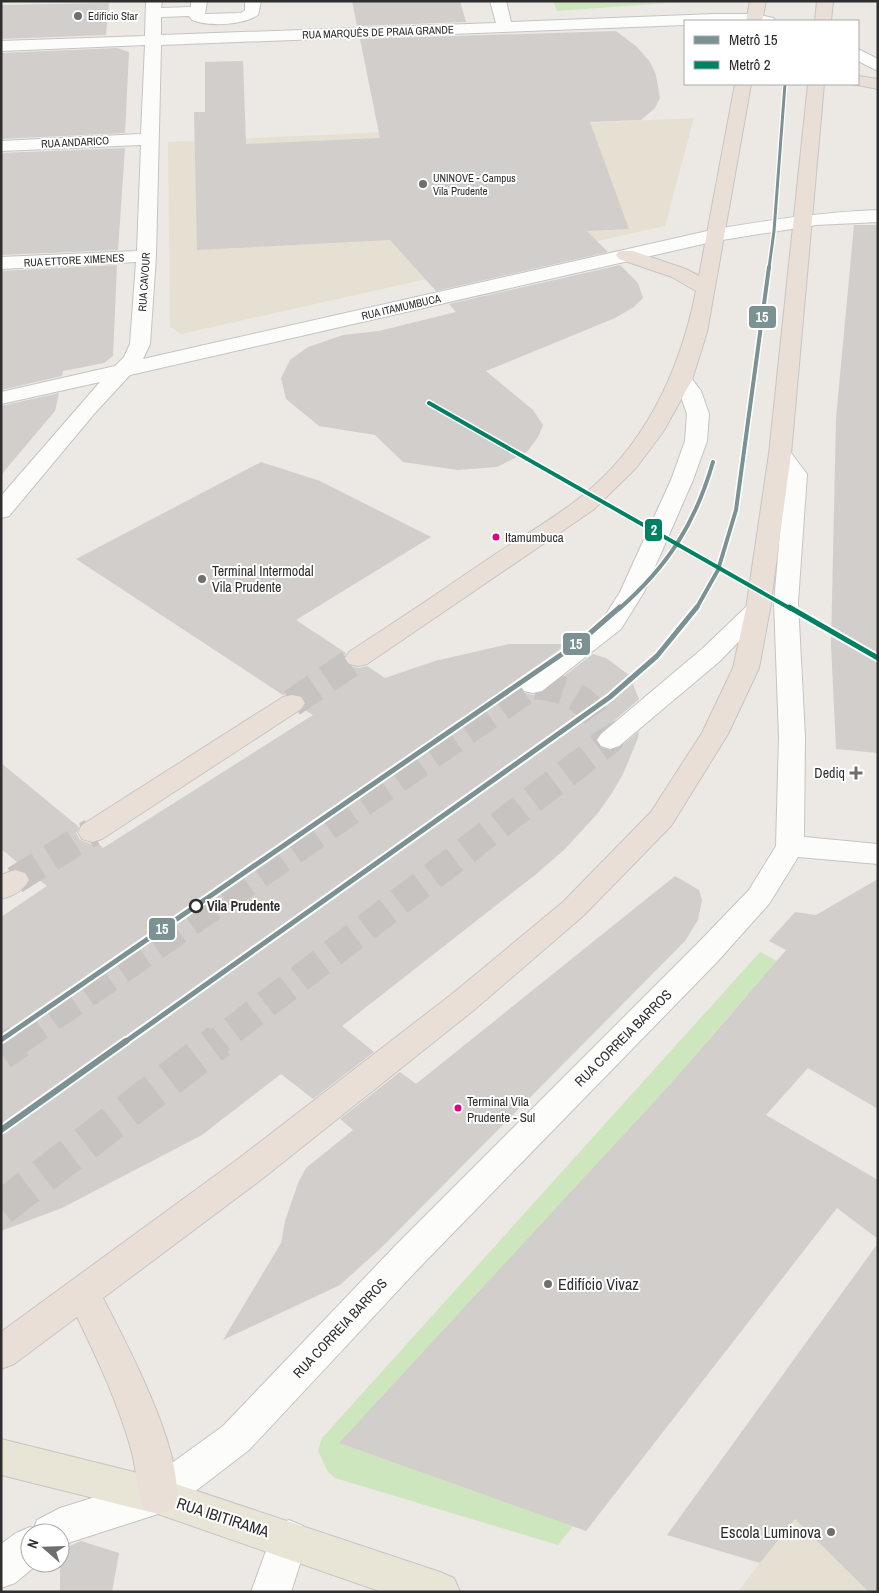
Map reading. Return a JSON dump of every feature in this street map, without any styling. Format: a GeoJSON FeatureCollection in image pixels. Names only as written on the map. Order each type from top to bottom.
{"type":"FeatureCollection","features":[{"type":"Feature","properties":{"kind":"highway"},"geometry":{"type":"LineString","coordinates":[[758,1],[759,20]]}},
{"type":"Feature","properties":{"kind":"highway"},"geometry":{"type":"LineString","coordinates":[[823,20],[825,1]]}},
{"type":"Feature","properties":{"kind":"highway"},"geometry":{"type":"LineString","coordinates":[[859,81],[878,84]]}},
{"type":"Feature","properties":{"kind":"highway"},"geometry":{"type":"LineString","coordinates":[[358,658],[585,505],[616,479],[656,428],[682,379],[695,337],[716,236],[743,85]]}},
{"type":"Feature","properties":{"kind":"highway"},"geometry":{"type":"LineString","coordinates":[[1,1353],[250,1169],[463,1002],[573,909],[661,819],[715,734],[746,668],[758,609],[780,454],[816,85]]}},
{"type":"Feature","properties":{"kind":"highway"},"geometry":{"type":"LineString","coordinates":[[626,255],[685,275],[706,288]]}},
{"type":"Feature","properties":{"kind":"highway"},"geometry":{"type":"LineString","coordinates":[[92,832],[292,703]]}},
{"type":"Feature","properties":{"kind":"highway"},"geometry":{"type":"LineString","coordinates":[[83,1294],[112,1349],[133,1398],[150,1452],[158,1496]]}},
{"type":"Feature","properties":{"kind":"main road","name":"RUA IBITIRAMA"},"geometry":{"type":"LineString","coordinates":[[1,1457],[158,1496],[290,1539],[440,1592]]}},
{"type":"Feature","properties":{"kind":"street"},"geometry":{"type":"LineString","coordinates":[[154,7],[199,6],[198,17],[202,19],[245,18],[253,12],[253,1]]}},
{"type":"Feature","properties":{"kind":"street"},"geometry":{"type":"LineString","coordinates":[[498,1],[505,27]]}},
{"type":"Feature","properties":{"kind":"street","name":"RUA CAVOUR"},"geometry":{"type":"LineString","coordinates":[[1,511],[86,409],[123,370],[140,344],[146,256],[148,139],[154,7]]}},
{"type":"Feature","properties":{"kind":"street","name":"RUA MARQUÊS DE PRAIA GRANDE"},"geometry":{"type":"LineString","coordinates":[[1,46],[684,22]]}},
{"type":"Feature","properties":{"kind":"street"},"geometry":{"type":"LineString","coordinates":[[859,55],[878,66]]}},
{"type":"Feature","properties":{"kind":"street","name":"RUA ANDARICO"},"geometry":{"type":"LineString","coordinates":[[1,146],[148,139]]}},
{"type":"Feature","properties":{"kind":"street","name":"RUA ITAMUMBUCA"},"geometry":{"type":"LineString","coordinates":[[1,398],[716,236],[802,220],[838,216],[878,216]]}},
{"type":"Feature","properties":{"kind":"street","name":"RUA ETTORE XIMENES"},"geometry":{"type":"LineString","coordinates":[[1,263],[146,256]]}},
{"type":"Feature","properties":{"kind":"street"},"geometry":{"type":"LineString","coordinates":[[533,685],[612,624],[632,592],[682,480],[696,441],[698,414],[690,391],[682,379]]}},
{"type":"Feature","properties":{"kind":"street"},"geometry":{"type":"LineString","coordinates":[[780,454],[796,474],[786,602],[792,737],[790,846],[878,854]]}},
{"type":"Feature","properties":{"kind":"street"},"geometry":{"type":"LineString","coordinates":[[610,740],[711,656],[758,609]]}},
{"type":"Feature","properties":{"kind":"street","name":"RUA CORREIA BARROS"},"geometry":{"type":"LineString","coordinates":[[70,1524],[158,1496],[236,1438],[407,1257],[706,954],[759,897],[790,846]]}},
{"type":"Feature","properties":{"kind":"street"},"geometry":{"type":"LineString","coordinates":[[270,1592],[290,1539]]}},
{"type":"Feature","properties":{"kind":"street"},"geometry":{"type":"LineString","coordinates":[[1,1569],[20,1554]]}},
{"type":"Feature","properties":{"kind":"shaded area","name":"UNINOVE - Campus Vila Prudente"},"geometry":{"type":"Polygon","coordinates":[[[694,118],[665,226],[181,334],[170,327],[168,142],[694,118]]]}},
{"type":"Feature","properties":{"kind":"shaded area"},"geometry":{"type":"Polygon","coordinates":[[[809,1500],[878,1592],[744,1592],[739,1590],[809,1500]]]}},
{"type":"Feature","properties":{"kind":"green space"},"geometry":{"type":"Polygon","coordinates":[[[553,1],[695,1],[557,11],[553,1]]]}},
{"type":"Feature","properties":{"kind":"green space"},"geometry":{"type":"Polygon","coordinates":[[[760,952],[777,961],[663,1092],[342,1444],[573,1526],[558,1545],[335,1478],[328,1472],[318,1451],[322,1438],[760,952]]]}},
{"type":"Feature","properties":{"kind":"building"},"geometry":{"type":"Polygon","coordinates":[[[352,1],[460,1],[466,22],[357,26],[352,1]]]}},
{"type":"Feature","properties":{"kind":"building"},"geometry":{"type":"Polygon","coordinates":[[[109,3],[106,35],[1,39],[1,5],[109,3]]]}},
{"type":"Feature","properties":{"kind":"building","name":"UNINOVE - Campus Vila Prudente"},"geometry":{"type":"Polygon","coordinates":[[[616,31],[637,47],[650,62],[656,75],[660,98],[655,108],[641,120],[590,122],[629,229],[587,231],[608,252],[436,291],[390,240],[197,250],[194,112],[205,112],[205,62],[243,61],[246,144],[380,138],[360,39],[616,31]]]}},
{"type":"Feature","properties":{"kind":"building"},"geometry":{"type":"Polygon","coordinates":[[[117,48],[129,52],[125,133],[1,139],[1,53],[117,48]]]}},
{"type":"Feature","properties":{"kind":"building"},"geometry":{"type":"Polygon","coordinates":[[[125,148],[118,250],[1,255],[1,153],[125,148]]]}},
{"type":"Feature","properties":{"kind":"building"},"geometry":{"type":"Polygon","coordinates":[[[854,225],[878,225],[878,753],[836,749],[831,645],[836,419],[854,225]]]}},
{"type":"Feature","properties":{"kind":"building"},"geometry":{"type":"Polygon","coordinates":[[[117,265],[113,356],[104,363],[63,371],[62,376],[1,390],[1,271],[117,265]]]}},
{"type":"Feature","properties":{"kind":"building"},"geometry":{"type":"Polygon","coordinates":[[[620,265],[638,283],[643,298],[634,307],[615,318],[486,371],[533,410],[543,425],[538,437],[527,452],[497,467],[458,470],[403,462],[375,435],[319,426],[286,399],[281,378],[290,360],[308,347],[343,335],[379,331],[456,312],[449,304],[620,265]]]}},
{"type":"Feature","properties":{"kind":"building"},"geometry":{"type":"Polygon","coordinates":[[[59,393],[55,411],[1,475],[1,406],[59,393]]]}},
{"type":"Feature","properties":{"kind":"building","name":"Vila Prudente"},"geometry":{"type":"Polygon","coordinates":[[[261,462],[320,481],[431,537],[296,620],[346,653],[343,659],[347,665],[358,668],[367,666],[385,678],[435,661],[509,644],[567,644],[522,678],[518,684],[522,692],[533,695],[543,692],[593,654],[606,658],[629,675],[639,699],[600,733],[595,741],[600,748],[611,751],[620,747],[639,731],[638,738],[623,774],[612,793],[598,813],[564,850],[535,875],[342,1026],[374,1052],[313,1099],[281,1074],[202,1135],[62,1208],[1,1231],[1,917],[47,886],[1,849],[1,763],[79,827],[76,833],[80,840],[91,844],[97,842],[103,848],[313,715],[303,709],[307,702],[301,695],[292,693],[283,695],[76,559],[261,462]]]}},
{"type":"Feature","properties":{"kind":"building","name":"Terminal Vila Prudente - Sul"},"geometry":{"type":"Polygon","coordinates":[[[675,876],[699,890],[702,900],[698,920],[685,941],[382,1247],[340,1285],[223,1340],[281,1243],[285,1221],[298,1183],[306,1168],[353,1130],[340,1119],[400,1072],[416,1084],[675,876]]]}},
{"type":"Feature","properties":{"kind":"building"},"geometry":{"type":"Polygon","coordinates":[[[878,879],[878,1109],[808,1068],[766,1115],[878,1180],[878,1239],[837,1208],[586,1531],[339,1443],[663,1092],[726,1020],[786,950],[769,941],[795,912],[816,915],[878,879]]]}},
{"type":"Feature","properties":{"kind":"building"},"geometry":{"type":"Polygon","coordinates":[[[878,1243],[878,1592],[869,1592],[795,1519],[760,1563],[667,1535],[878,1243]]]}},
{"type":"Feature","properties":{"kind":"building"},"geometry":{"type":"Polygon","coordinates":[[[81,1541],[119,1553],[112,1592],[60,1592],[60,1573],[70,1573],[70,1546],[81,1541]]]}},
{"type":"Feature","properties":{"kind":"tunnel"},"geometry":{"type":"LineString","coordinates":[[292,703],[358,658]]}},
{"type":"Feature","properties":{"kind":"tunnel"},"geometry":{"type":"LineString","coordinates":[[17,1042],[533,685],[561,690],[571,694],[596,716],[610,740],[217,1042]]}},
{"type":"Feature","properties":{"kind":"tunnel"},"geometry":{"type":"LineString","coordinates":[[15,880],[92,832]]}},
{"type":"Feature","properties":{"kind":"tunnel"},"geometry":{"type":"LineString","coordinates":[[1,1053],[19,1041]]}},
{"type":"Feature","properties":{"kind":"tunnel"},"geometry":{"type":"LineString","coordinates":[[1,1208],[219,1041]]}},
{"type":"Feature","properties":{"kind":"metro line","name":"15"},"geometry":{"type":"LineString","coordinates":[[1,1130],[610,697],[657,656],[692,616],[718,570],[728,542],[736,510],[774,231],[785,85]]}},
{"type":"Feature","properties":{"kind":"metro line","name":"2"},"geometry":{"type":"LineString","coordinates":[[429,403],[878,658]]}},
{"type":"Feature","properties":{"kind":"metro line","name":"15"},"geometry":{"type":"LineString","coordinates":[[1,1040],[581,641],[627,602],[664,564],[693,519],[713,462]]}},
{"type":"Feature","properties":{"kind":"place","name":"Edificio Star"},"geometry":{"type":"Point","coordinates":[78,16]}},
{"type":"Feature","properties":{"kind":"place","name":"UNINOVE - Campus Vila Prudente"},"geometry":{"type":"Point","coordinates":[423,184]}},
{"type":"Feature","properties":{"kind":"place","name":"Itamumbuca"},"geometry":{"type":"Point","coordinates":[496,537]}},
{"type":"Feature","properties":{"kind":"place","name":"Terminal Intermodal Vila Prudente"},"geometry":{"type":"Point","coordinates":[202,579]}},
{"type":"Feature","properties":{"kind":"place","name":"Dediq"},"geometry":{"type":"Point","coordinates":[856,773]}},
{"type":"Feature","properties":{"kind":"place","name":"Vila Prudente"},"geometry":{"type":"Point","coordinates":[196,906]}},
{"type":"Feature","properties":{"kind":"place","name":"Terminal Vila Prudente - Sul"},"geometry":{"type":"Point","coordinates":[458,1108]}},
{"type":"Feature","properties":{"kind":"place","name":"Edifício Vivaz"},"geometry":{"type":"Point","coordinates":[548,1284]}},
{"type":"Feature","properties":{"kind":"place","name":"Escola Luminova"},"geometry":{"type":"Point","coordinates":[831,1532]}}]}
